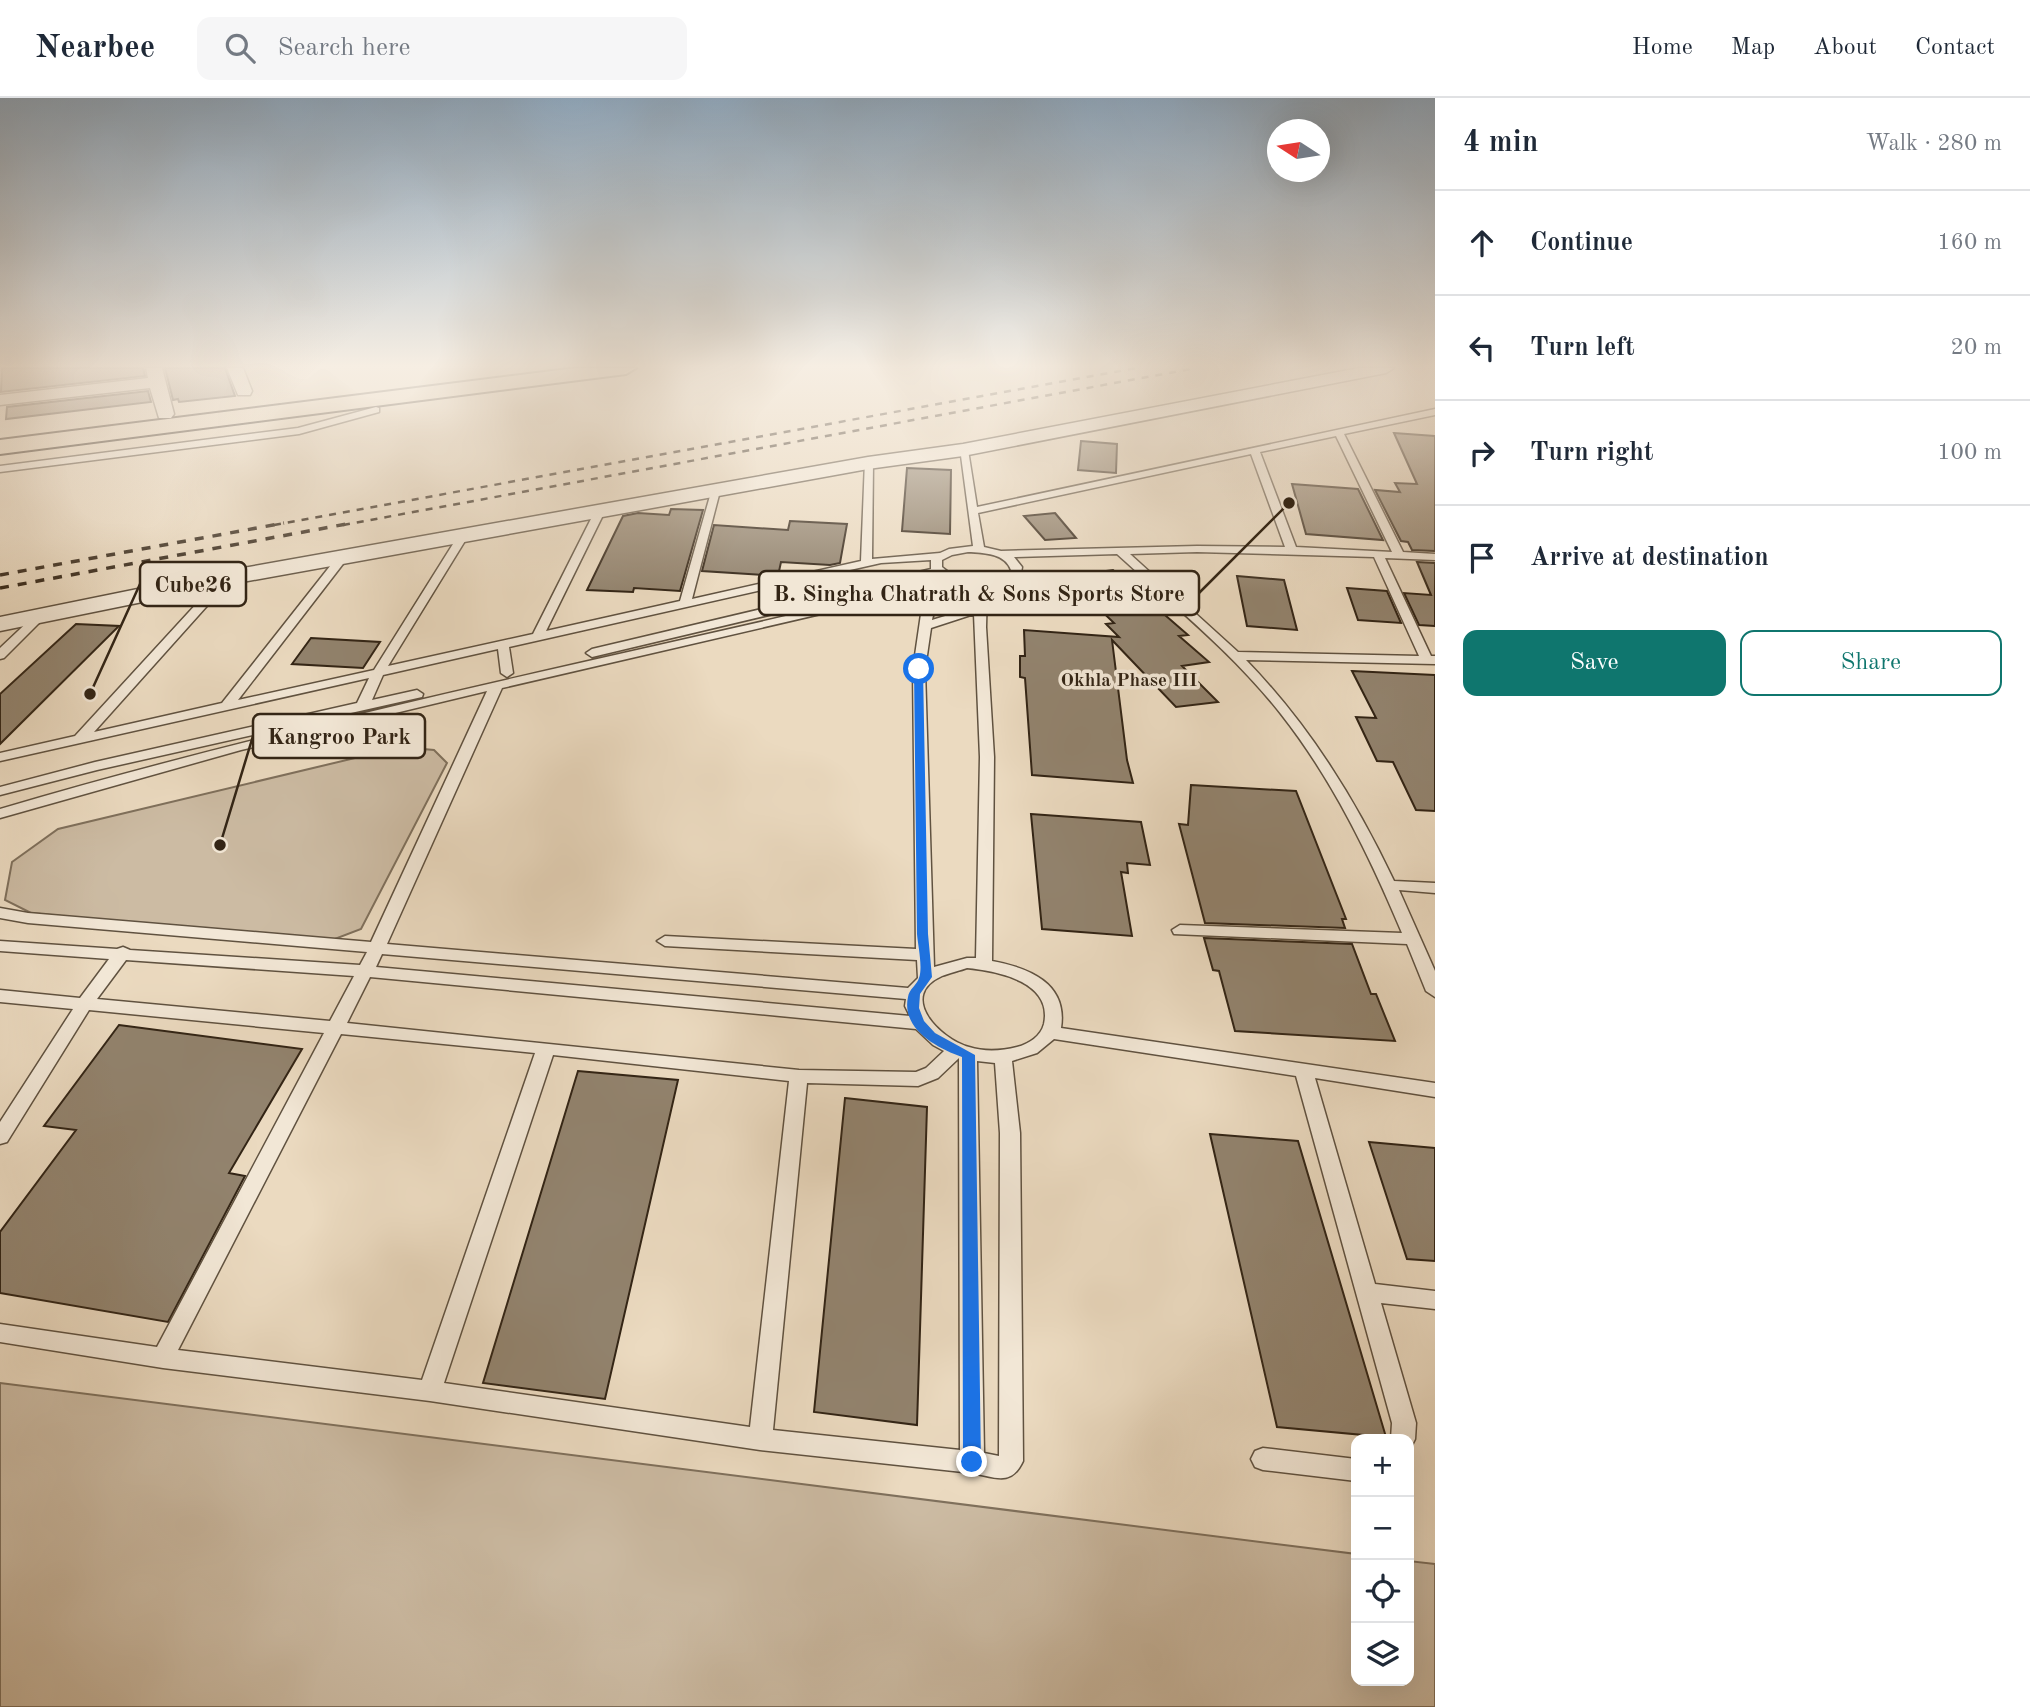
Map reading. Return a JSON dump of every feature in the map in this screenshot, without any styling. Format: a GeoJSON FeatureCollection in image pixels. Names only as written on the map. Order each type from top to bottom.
{"type":"FeatureCollection","features":[{"type":"Feature","properties":{"kind":"highway"},"geometry":{"type":"LineString","coordinates":[[0,447],[29,443]]}},
{"type":"Feature","properties":{"kind":"highway"},"geometry":{"type":"LineString","coordinates":[[0,459],[124,443]]}},
{"type":"Feature","properties":{"kind":"street"},"geometry":{"type":"LineString","coordinates":[[0,624],[226,578],[868,463],[999,443]]}},
{"type":"Feature","properties":{"kind":"lane"},"geometry":{"type":"LineString","coordinates":[[0,469],[204,443]]}},
{"type":"Feature","properties":{"kind":"lane"},"geometry":{"type":"LineString","coordinates":[[975,511],[1283,443]]}},
{"type":"Feature","properties":{"kind":"lane"},"geometry":{"type":"LineString","coordinates":[[1344,443],[1400,556]]}},
{"type":"Feature","properties":{"kind":"lane"},"geometry":{"type":"LineString","coordinates":[[1254,449],[1292,550]]}},
{"type":"Feature","properties":{"kind":"lane"},"geometry":{"type":"LineString","coordinates":[[963,450],[975,511],[979,550]]}},
{"type":"Feature","properties":{"kind":"lane"},"geometry":{"type":"LineString","coordinates":[[866,564],[868,463]]}},
{"type":"Feature","properties":{"kind":"lane"},"geometry":{"type":"LineString","coordinates":[[685,605],[715,491]]}},
{"type":"Feature","properties":{"kind":"lane"},"geometry":{"type":"LineString","coordinates":[[537,638],[600,511]]}},
{"type":"Feature","properties":{"kind":"lane"},"geometry":{"type":"LineString","coordinates":[[362,707],[378,673],[463,536]]}},
{"type":"Feature","properties":{"kind":"lane"},"geometry":{"type":"LineString","coordinates":[[0,791],[95,766],[143,740],[227,706],[893,558],[940,556],[958,550],[1000,554],[1292,550],[1435,556]]}},
{"type":"Feature","properties":{"kind":"lane"},"geometry":{"type":"LineString","coordinates":[[1120,551],[1234,656],[1304,734],[1348,800],[1390,885],[1435,991]]}},
{"type":"Feature","properties":{"kind":"lane"},"geometry":{"type":"LineString","coordinates":[[0,757],[80,739],[143,740],[362,707],[938,571],[959,581],[981,584],[1009,580],[1017,572],[1014,562],[1000,554]]}},
{"type":"Feature","properties":{"kind":"lane"},"geometry":{"type":"LineString","coordinates":[[1234,656],[1431,660],[1378,555]]}},
{"type":"Feature","properties":{"kind":"lane"},"geometry":{"type":"LineString","coordinates":[[938,571],[935,564],[940,556]]}},
{"type":"Feature","properties":{"kind":"lane"},"geometry":{"type":"LineString","coordinates":[[227,706],[342,558]]}},
{"type":"Feature","properties":{"kind":"lane"},"geometry":{"type":"LineString","coordinates":[[80,739],[226,578]]}},
{"type":"Feature","properties":{"kind":"lane"},"geometry":{"type":"LineString","coordinates":[[926,977],[919,669],[924,626],[932,606],[959,581]]}},
{"type":"Feature","properties":{"kind":"lane"},"geometry":{"type":"LineString","coordinates":[[0,814],[96,784],[496,686],[959,581]]}},
{"type":"Feature","properties":{"kind":"lane"},"geometry":{"type":"LineString","coordinates":[[981,584],[987,757],[984,963]]}},
{"type":"Feature","properties":{"kind":"lane"},"geometry":{"type":"LineString","coordinates":[[924,626],[980,608]]}},
{"type":"Feature","properties":{"kind":"lane"},"geometry":{"type":"LineString","coordinates":[[0,655],[40,616]]}},
{"type":"Feature","properties":{"kind":"lane"},"geometry":{"type":"LineString","coordinates":[[503,645],[507,673]]}},
{"type":"Feature","properties":{"kind":"lane"},"geometry":{"type":"LineString","coordinates":[[163,1359],[377,948],[496,686]]}},
{"type":"Feature","properties":{"kind":"lane"},"geometry":{"type":"LineString","coordinates":[[95,766],[96,784]]}},
{"type":"Feature","properties":{"kind":"lane"},"geometry":{"type":"LineString","coordinates":[[1390,885],[1435,888]]}},
{"type":"Feature","properties":{"kind":"lane"},"geometry":{"type":"LineString","coordinates":[[0,913],[28,918],[914,994]]}},
{"type":"Feature","properties":{"kind":"lane"},"geometry":{"type":"LineString","coordinates":[[1180,930],[1413,939]]}},
{"type":"Feature","properties":{"kind":"lane"},"geometry":{"type":"LineString","coordinates":[[664,941],[924,956]]}},
{"type":"Feature","properties":{"kind":"lane"},"geometry":{"type":"LineString","coordinates":[[0,946],[123,952],[365,971],[919,1023]]}},
{"type":"Feature","properties":{"kind":"lane"},"geometry":{"type":"LineString","coordinates":[[0,1137],[86,1002],[123,952]]}},
{"type":"Feature","properties":{"kind":"lane"},"geometry":{"type":"LineString","coordinates":[[984,963],[1023,975],[1039,986],[1050,999],[1055,1013],[1050,1032],[1045,1040],[1031,1050],[1003,1057],[962,1052],[930,1036],[919,1023],[913,1008],[914,994],[926,977],[952,965],[984,963]]}},
{"type":"Feature","properties":{"kind":"lane"},"geometry":{"type":"LineString","coordinates":[[0,996],[86,1002],[546,1048],[799,1076],[918,1079],[932,1073],[962,1052]]}},
{"type":"Feature","properties":{"kind":"lane"},"geometry":{"type":"LineString","coordinates":[[1050,1032],[1435,1090]]}},
{"type":"Feature","properties":{"kind":"lane"},"geometry":{"type":"LineString","coordinates":[[430,1391],[546,1048]]}},
{"type":"Feature","properties":{"kind":"lane"},"geometry":{"type":"LineString","coordinates":[[962,1052],[972,1462]]}},
{"type":"Feature","properties":{"kind":"lane"},"geometry":{"type":"LineString","coordinates":[[0,1333],[163,1359],[430,1391],[760,1438],[1005,1468],[1011,1461],[1010,1133],[1003,1057]]}},
{"type":"Feature","properties":{"kind":"lane"},"geometry":{"type":"LineString","coordinates":[[1304,1071],[1404,1423],[1403,1434]]}},
{"type":"Feature","properties":{"kind":"lane"},"geometry":{"type":"LineString","coordinates":[[760,1438],[799,1076]]}},
{"type":"Feature","properties":{"kind":"lane"},"geometry":{"type":"LineString","coordinates":[[1366,1292],[1435,1300]]}},
{"type":"Feature","properties":{"kind":"lane"},"geometry":{"type":"LineString","coordinates":[[1263,1459],[1351,1469]]}},
{"type":"Feature","properties":{"kind":"shaded area"},"geometry":{"type":"Polygon","coordinates":[[[401,747],[434,750],[447,763],[361,929],[327,942],[31,913],[5,900],[12,862],[58,829],[401,747]]]}},
{"type":"Feature","properties":{"kind":"shaded area"},"geometry":{"type":"Polygon","coordinates":[[[0,1383],[1351,1553],[1351,1686],[1414,1686],[1414,1562],[1435,1564],[1435,1707],[0,1707],[0,1383]]]}},
{"type":"Feature","properties":{"kind":"building"},"geometry":{"type":"Polygon","coordinates":[[[1081,443],[1117,444],[1116,473],[1078,470],[1081,443]]]}},
{"type":"Feature","properties":{"kind":"building"},"geometry":{"type":"Polygon","coordinates":[[[1399,443],[1435,443],[1435,551],[1412,550],[1408,542],[1401,541],[1375,490],[1400,492],[1395,483],[1417,484],[1399,443]]]}},
{"type":"Feature","properties":{"kind":"building"},"geometry":{"type":"Polygon","coordinates":[[[907,468],[951,470],[950,534],[902,531],[907,468]]]}},
{"type":"Feature","properties":{"kind":"building"},"geometry":{"type":"Polygon","coordinates":[[[1292,484],[1358,489],[1383,540],[1306,534],[1292,484]]]}},
{"type":"Feature","properties":{"kind":"building"},"geometry":{"type":"Polygon","coordinates":[[[671,509],[703,510],[680,591],[634,588],[633,592],[587,590],[623,516],[638,513],[669,515],[671,509]]]}},
{"type":"Feature","properties":{"kind":"building"},"geometry":{"type":"Polygon","coordinates":[[[1055,513],[1076,538],[1045,540],[1024,516],[1055,513]]]}},
{"type":"Feature","properties":{"kind":"building"},"geometry":{"type":"Polygon","coordinates":[[[790,521],[847,524],[840,563],[830,565],[781,562],[778,576],[702,571],[714,525],[788,530],[790,521]]]}},
{"type":"Feature","properties":{"kind":"building"},"geometry":{"type":"Polygon","coordinates":[[[1417,562],[1435,563],[1435,626],[1419,625],[1404,593],[1431,595],[1417,562]]]}},
{"type":"Feature","properties":{"kind":"building"},"geometry":{"type":"Polygon","coordinates":[[[1113,570],[1188,635],[1179,636],[1209,662],[1182,666],[1218,702],[1176,707],[1112,640],[1127,760],[1133,783],[1032,775],[1025,678],[1020,677],[1020,656],[1025,656],[1024,630],[1119,637],[1106,624],[1114,623],[1089,599],[1102,597],[1077,575],[1113,570]]]}},
{"type":"Feature","properties":{"kind":"building"},"geometry":{"type":"Polygon","coordinates":[[[1237,576],[1284,580],[1297,630],[1247,626],[1237,576]]]}},
{"type":"Feature","properties":{"kind":"building"},"geometry":{"type":"Polygon","coordinates":[[[1347,588],[1387,591],[1401,623],[1358,620],[1347,588]]]}},
{"type":"Feature","properties":{"kind":"building"},"geometry":{"type":"Polygon","coordinates":[[[76,624],[119,626],[0,744],[0,694],[76,624]]]}},
{"type":"Feature","properties":{"kind":"building"},"geometry":{"type":"Polygon","coordinates":[[[311,638],[380,642],[363,668],[292,664],[311,638]]]}},
{"type":"Feature","properties":{"kind":"building"},"geometry":{"type":"Polygon","coordinates":[[[1352,671],[1435,675],[1435,811],[1416,810],[1393,762],[1377,761],[1356,717],[1376,718],[1352,671]]]}},
{"type":"Feature","properties":{"kind":"building"},"geometry":{"type":"Polygon","coordinates":[[[1191,785],[1296,791],[1346,919],[1342,919],[1345,928],[1205,923],[1179,824],[1188,825],[1191,785]]]}},
{"type":"Feature","properties":{"kind":"building"},"geometry":{"type":"Polygon","coordinates":[[[1031,814],[1141,822],[1150,865],[1127,863],[1128,873],[1121,872],[1132,936],[1042,929],[1031,814]]]}},
{"type":"Feature","properties":{"kind":"building"},"geometry":{"type":"Polygon","coordinates":[[[1204,938],[1352,944],[1371,994],[1376,994],[1395,1041],[1235,1031],[1219,971],[1213,970],[1204,938]]]}},
{"type":"Feature","properties":{"kind":"building"},"geometry":{"type":"Polygon","coordinates":[[[119,1025],[302,1049],[229,1173],[245,1176],[168,1322],[0,1293],[0,1232],[76,1130],[44,1126],[119,1025]]]}},
{"type":"Feature","properties":{"kind":"building"},"geometry":{"type":"Polygon","coordinates":[[[578,1071],[678,1080],[605,1399],[483,1383],[578,1071]]]}},
{"type":"Feature","properties":{"kind":"building"},"geometry":{"type":"Polygon","coordinates":[[[845,1098],[927,1107],[917,1425],[814,1412],[845,1098]]]}},
{"type":"Feature","properties":{"kind":"building"},"geometry":{"type":"Polygon","coordinates":[[[1210,1134],[1298,1141],[1385,1434],[1277,1427],[1210,1134]]]}},
{"type":"Feature","properties":{"kind":"building"},"geometry":{"type":"Polygon","coordinates":[[[1369,1142],[1435,1148],[1435,1261],[1407,1259],[1369,1142]]]}},
{"type":"Feature","properties":{"kind":"railway"},"geometry":{"type":"LineString","coordinates":[[274,525],[724,443]]}},
{"type":"Feature","properties":{"kind":"railway"},"geometry":{"type":"LineString","coordinates":[[343,525],[788,443]]}},
{"type":"Feature","properties":{"kind":"railway"},"geometry":{"type":"LineString","coordinates":[[0,575],[284,523]]}},
{"type":"Feature","properties":{"kind":"railway"},"geometry":{"type":"LineString","coordinates":[[0,588],[352,523]]}},
{"type":"Feature","properties":{"kind":"place","name":"B. Singha Chatrath & Sons Sports Store"},"geometry":{"type":"Point","coordinates":[1289,503]}},
{"type":"Feature","properties":{"kind":"place","name":"Cube26"},"geometry":{"type":"Point","coordinates":[90,694]}},
{"type":"Feature","properties":{"kind":"place","name":"Kangroo Park"},"geometry":{"type":"Point","coordinates":[220,845]}},
{"type":"Feature","properties":{"kind":"district","name":"Okhla Phase III"},"geometry":{"type":"Point","coordinates":[1129,679]}},
{"type":"Feature","properties":{"kind":"route"},"geometry":{"type":"LineString","coordinates":[[919,669],[926,977],[914,994],[913,1008],[919,1023],[930,1036],[947,1047],[968,1055],[971,1131],[972,1462]]}}]}
